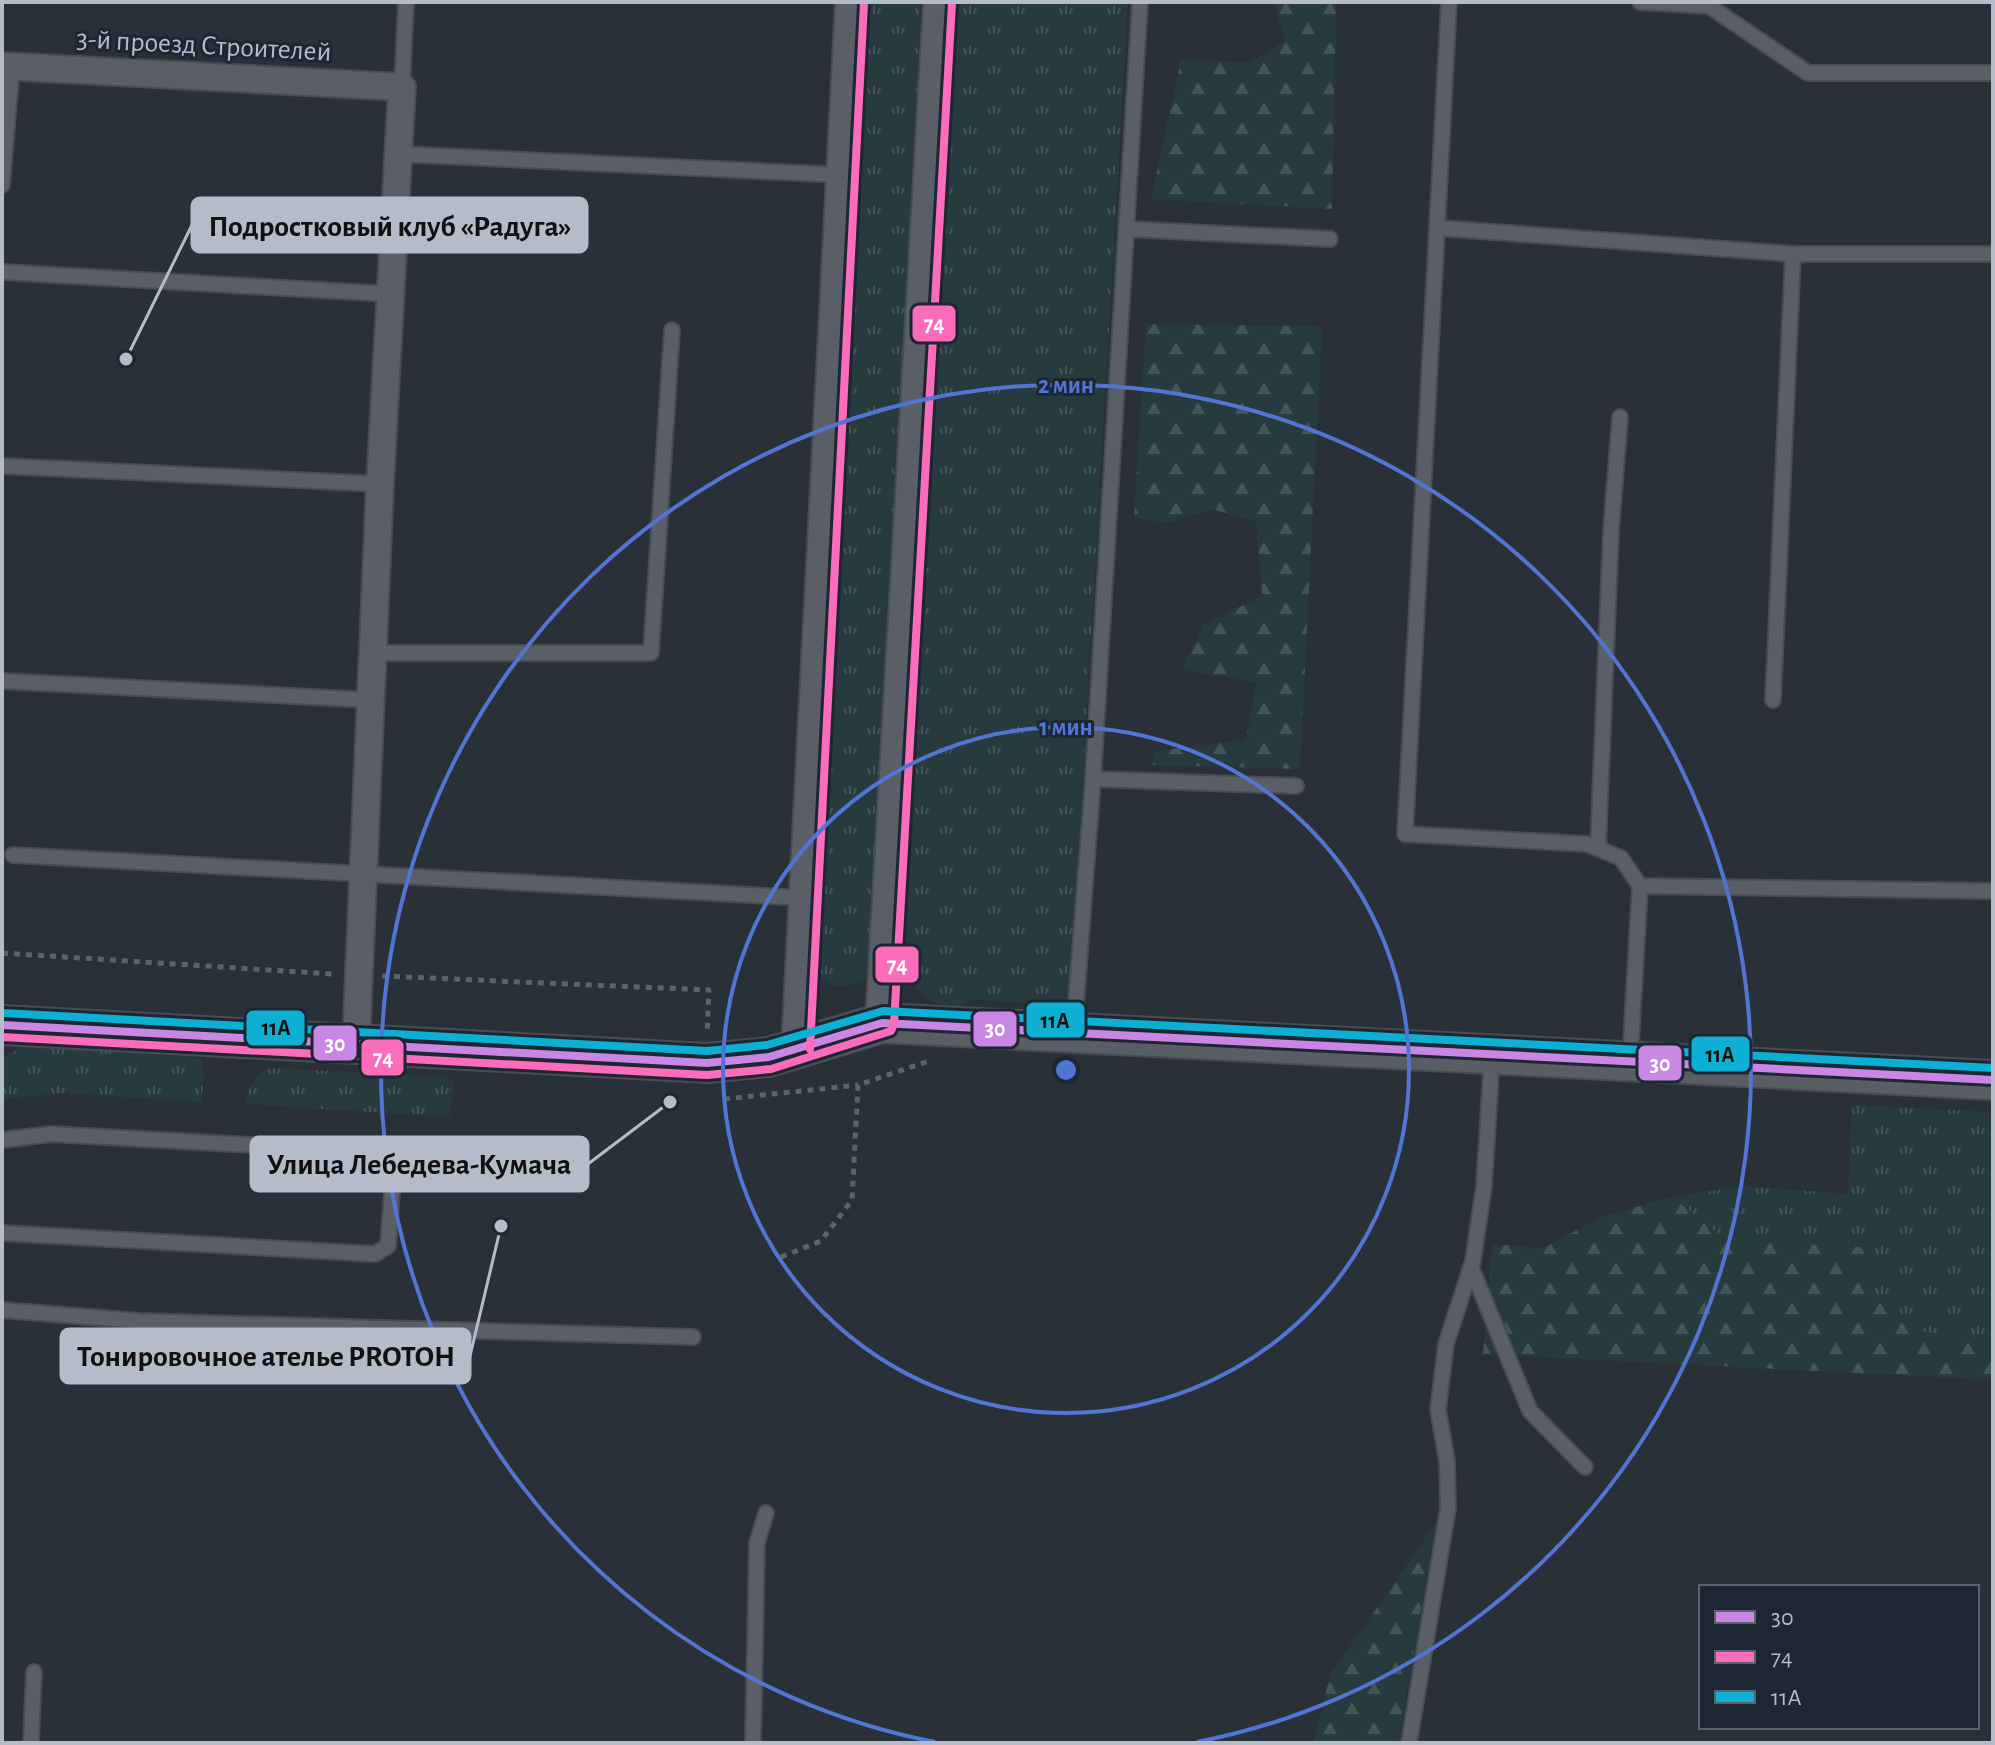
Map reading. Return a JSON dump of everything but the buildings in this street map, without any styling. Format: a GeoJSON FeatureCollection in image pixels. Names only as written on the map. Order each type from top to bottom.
{"type":"FeatureCollection","features":[{"type":"Feature","properties":{"kind":"main road"},"geometry":{"type":"LineString","coordinates":[[2,1025],[707,1063],[769,1057],[882,1023],[1993,1080]]}},
{"type":"Feature","properties":{"kind":"street"},"geometry":{"type":"LineString","coordinates":[[798,1048],[852,2]]}},
{"type":"Feature","properties":{"kind":"street"},"geometry":{"type":"LineString","coordinates":[[882,1023],[940,2]]}},
{"type":"Feature","properties":{"kind":"street","name":"3-й проезд Строителей"},"geometry":{"type":"LineString","coordinates":[[7,66],[402,87]]}},
{"type":"Feature","properties":{"kind":"street"},"geometry":{"type":"LineString","coordinates":[[356,1044],[366,873],[380,484],[402,87]]}},
{"type":"Feature","properties":{"kind":"lane"},"geometry":{"type":"LineString","coordinates":[[402,87],[406,2]]}},
{"type":"Feature","properties":{"kind":"lane"},"geometry":{"type":"LineString","coordinates":[[1074,1034],[1093,779],[1140,2]]}},
{"type":"Feature","properties":{"kind":"lane"},"geometry":{"type":"LineString","coordinates":[[1449,2],[1405,834],[1587,844],[1621,858],[1640,886],[1630,1062]]}},
{"type":"Feature","properties":{"kind":"lane"},"geometry":{"type":"LineString","coordinates":[[1640,2],[1709,6],[1808,73],[1993,73]]}},
{"type":"Feature","properties":{"kind":"lane"},"geometry":{"type":"LineString","coordinates":[[2,185],[7,66]]}},
{"type":"Feature","properties":{"kind":"lane"},"geometry":{"type":"LineString","coordinates":[[398,154],[843,175]]}},
{"type":"Feature","properties":{"kind":"lane"},"geometry":{"type":"LineString","coordinates":[[1439,228],[1793,254],[1993,254]]}},
{"type":"Feature","properties":{"kind":"lane"},"geometry":{"type":"LineString","coordinates":[[1127,229],[1330,239]]}},
{"type":"Feature","properties":{"kind":"lane"},"geometry":{"type":"LineString","coordinates":[[1773,700],[1793,254]]}},
{"type":"Feature","properties":{"kind":"lane"},"geometry":{"type":"LineString","coordinates":[[2,272],[390,294]]}},
{"type":"Feature","properties":{"kind":"lane"},"geometry":{"type":"LineString","coordinates":[[373,653],[651,653],[672,330]]}},
{"type":"Feature","properties":{"kind":"lane"},"geometry":{"type":"LineString","coordinates":[[1598,848],[1611,531],[1620,417]]}},
{"type":"Feature","properties":{"kind":"lane"},"geometry":{"type":"LineString","coordinates":[[3,466],[380,484]]}},
{"type":"Feature","properties":{"kind":"lane"},"geometry":{"type":"LineString","coordinates":[[2,681],[370,700]]}},
{"type":"Feature","properties":{"kind":"lane"},"geometry":{"type":"LineString","coordinates":[[1093,779],[1296,786]]}},
{"type":"Feature","properties":{"kind":"lane"},"geometry":{"type":"LineString","coordinates":[[13,855],[805,898]]}},
{"type":"Feature","properties":{"kind":"lane"},"geometry":{"type":"LineString","coordinates":[[1640,886],[1993,891]]}},
{"type":"Feature","properties":{"kind":"lane"},"geometry":{"type":"LineString","coordinates":[[1409,1743],[1448,1508],[1447,1461],[1438,1410],[1446,1344],[1471,1267],[1484,1186],[1492,1055]]}},
{"type":"Feature","properties":{"kind":"lane"},"geometry":{"type":"LineString","coordinates":[[2,1140],[51,1134],[363,1151],[384,1161],[393,1178],[388,1246],[375,1254],[2,1233]]}},
{"type":"Feature","properties":{"kind":"lane"},"geometry":{"type":"LineString","coordinates":[[1471,1267],[1530,1411],[1585,1467]]}},
{"type":"Feature","properties":{"kind":"lane"},"geometry":{"type":"LineString","coordinates":[[2,1310],[139,1321],[693,1337]]}},
{"type":"Feature","properties":{"kind":"lane"},"geometry":{"type":"LineString","coordinates":[[753,1743],[757,1543],[766,1513]]}},
{"type":"Feature","properties":{"kind":"lane"},"geometry":{"type":"LineString","coordinates":[[31,1743],[34,1672]]}},
{"type":"Feature","properties":{"kind":"path"},"geometry":{"type":"LineString","coordinates":[[707,1035],[709,990]]}},
{"type":"Feature","properties":{"kind":"path"},"geometry":{"type":"LineString","coordinates":[[724,1099],[858,1085],[945,1056]]}},
{"type":"Feature","properties":{"kind":"path"},"geometry":{"type":"LineString","coordinates":[[781,1257],[821,1241],[852,1200],[858,1085]]}},
{"type":"Feature","properties":{"kind":"green space"},"geometry":{"type":"Polygon","coordinates":[[[863,2],[921,2],[872,964],[863,982],[837,987],[820,978],[817,963],[863,2]]]}},
{"type":"Feature","properties":{"kind":"green space"},"geometry":{"type":"Polygon","coordinates":[[[953,2],[1128,2],[1070,998],[1062,1014],[1041,1014],[1038,1004],[968,999],[959,1010],[942,1006],[915,986],[901,956],[899,939],[906,904],[913,824],[909,808],[953,2]]]}},
{"type":"Feature","properties":{"kind":"green space"},"geometry":{"type":"Polygon","coordinates":[[[1274,2],[1336,2],[1332,209],[1151,199],[1181,59],[1248,63],[1285,41],[1274,2]]]}},
{"type":"Feature","properties":{"kind":"green space"},"geometry":{"type":"Polygon","coordinates":[[[1146,324],[1322,326],[1300,769],[1151,765],[1155,751],[1246,740],[1256,682],[1182,670],[1203,625],[1262,596],[1256,522],[1212,509],[1169,523],[1134,518],[1146,324]]]}},
{"type":"Feature","properties":{"kind":"green space"},"geometry":{"type":"Polygon","coordinates":[[[24,1046],[201,1058],[204,1077],[201,1102],[62,1093],[2,1099],[2,1058],[24,1046]]]}},
{"type":"Feature","properties":{"kind":"green space"},"geometry":{"type":"Polygon","coordinates":[[[270,1068],[449,1077],[454,1083],[449,1117],[245,1104],[255,1078],[270,1068]]]}},
{"type":"Feature","properties":{"kind":"green space"},"geometry":{"type":"Polygon","coordinates":[[[1852,1105],[1993,1112],[1993,1342],[1910,1330],[1876,1299],[1865,1247],[1728,1241],[1672,1197],[1741,1186],[1848,1194],[1852,1105]]]}},
{"type":"Feature","properties":{"kind":"green space"},"geometry":{"type":"Polygon","coordinates":[[[1672,1197],[1728,1241],[1865,1247],[1876,1299],[1910,1330],[1993,1342],[1993,1380],[1483,1354],[1492,1244],[1544,1248],[1603,1216],[1672,1197]]]}},
{"type":"Feature","properties":{"kind":"green space"},"geometry":{"type":"Polygon","coordinates":[[[1436,1523],[1398,1743],[1313,1743],[1330,1675],[1436,1523]]]}},
{"type":"Feature","properties":{"kind":"transit line","name":"74"},"geometry":{"type":"LineString","coordinates":[[810,1049],[864,3]]}},
{"type":"Feature","properties":{"kind":"transit line","name":"74"},"geometry":{"type":"LineString","coordinates":[[2,1037],[707,1075],[771,1069],[891,1031],[894,1024],[952,3]]}},
{"type":"Feature","properties":{"kind":"transit line","name":"11А"},"geometry":{"type":"LineString","coordinates":[[3,1013],[707,1051],[767,1045],[883,1011],[1993,1068]]}},
{"type":"Feature","properties":{"kind":"transit line","name":"30"},"geometry":{"type":"LineString","coordinates":[[2,1025],[707,1063],[769,1057],[882,1023],[1993,1080]]}},
{"type":"Feature","properties":{"kind":"place","name":"Подростковый клуб «Радуга»"},"geometry":{"type":"Point","coordinates":[126,359]}},
{"type":"Feature","properties":{"kind":"place","name":"Улица Лебедева-Кумача"},"geometry":{"type":"Point","coordinates":[670,1102]}},
{"type":"Feature","properties":{"kind":"place","name":"Тонировочное ателье PROTOH"},"geometry":{"type":"Point","coordinates":[501,1226]}}]}
